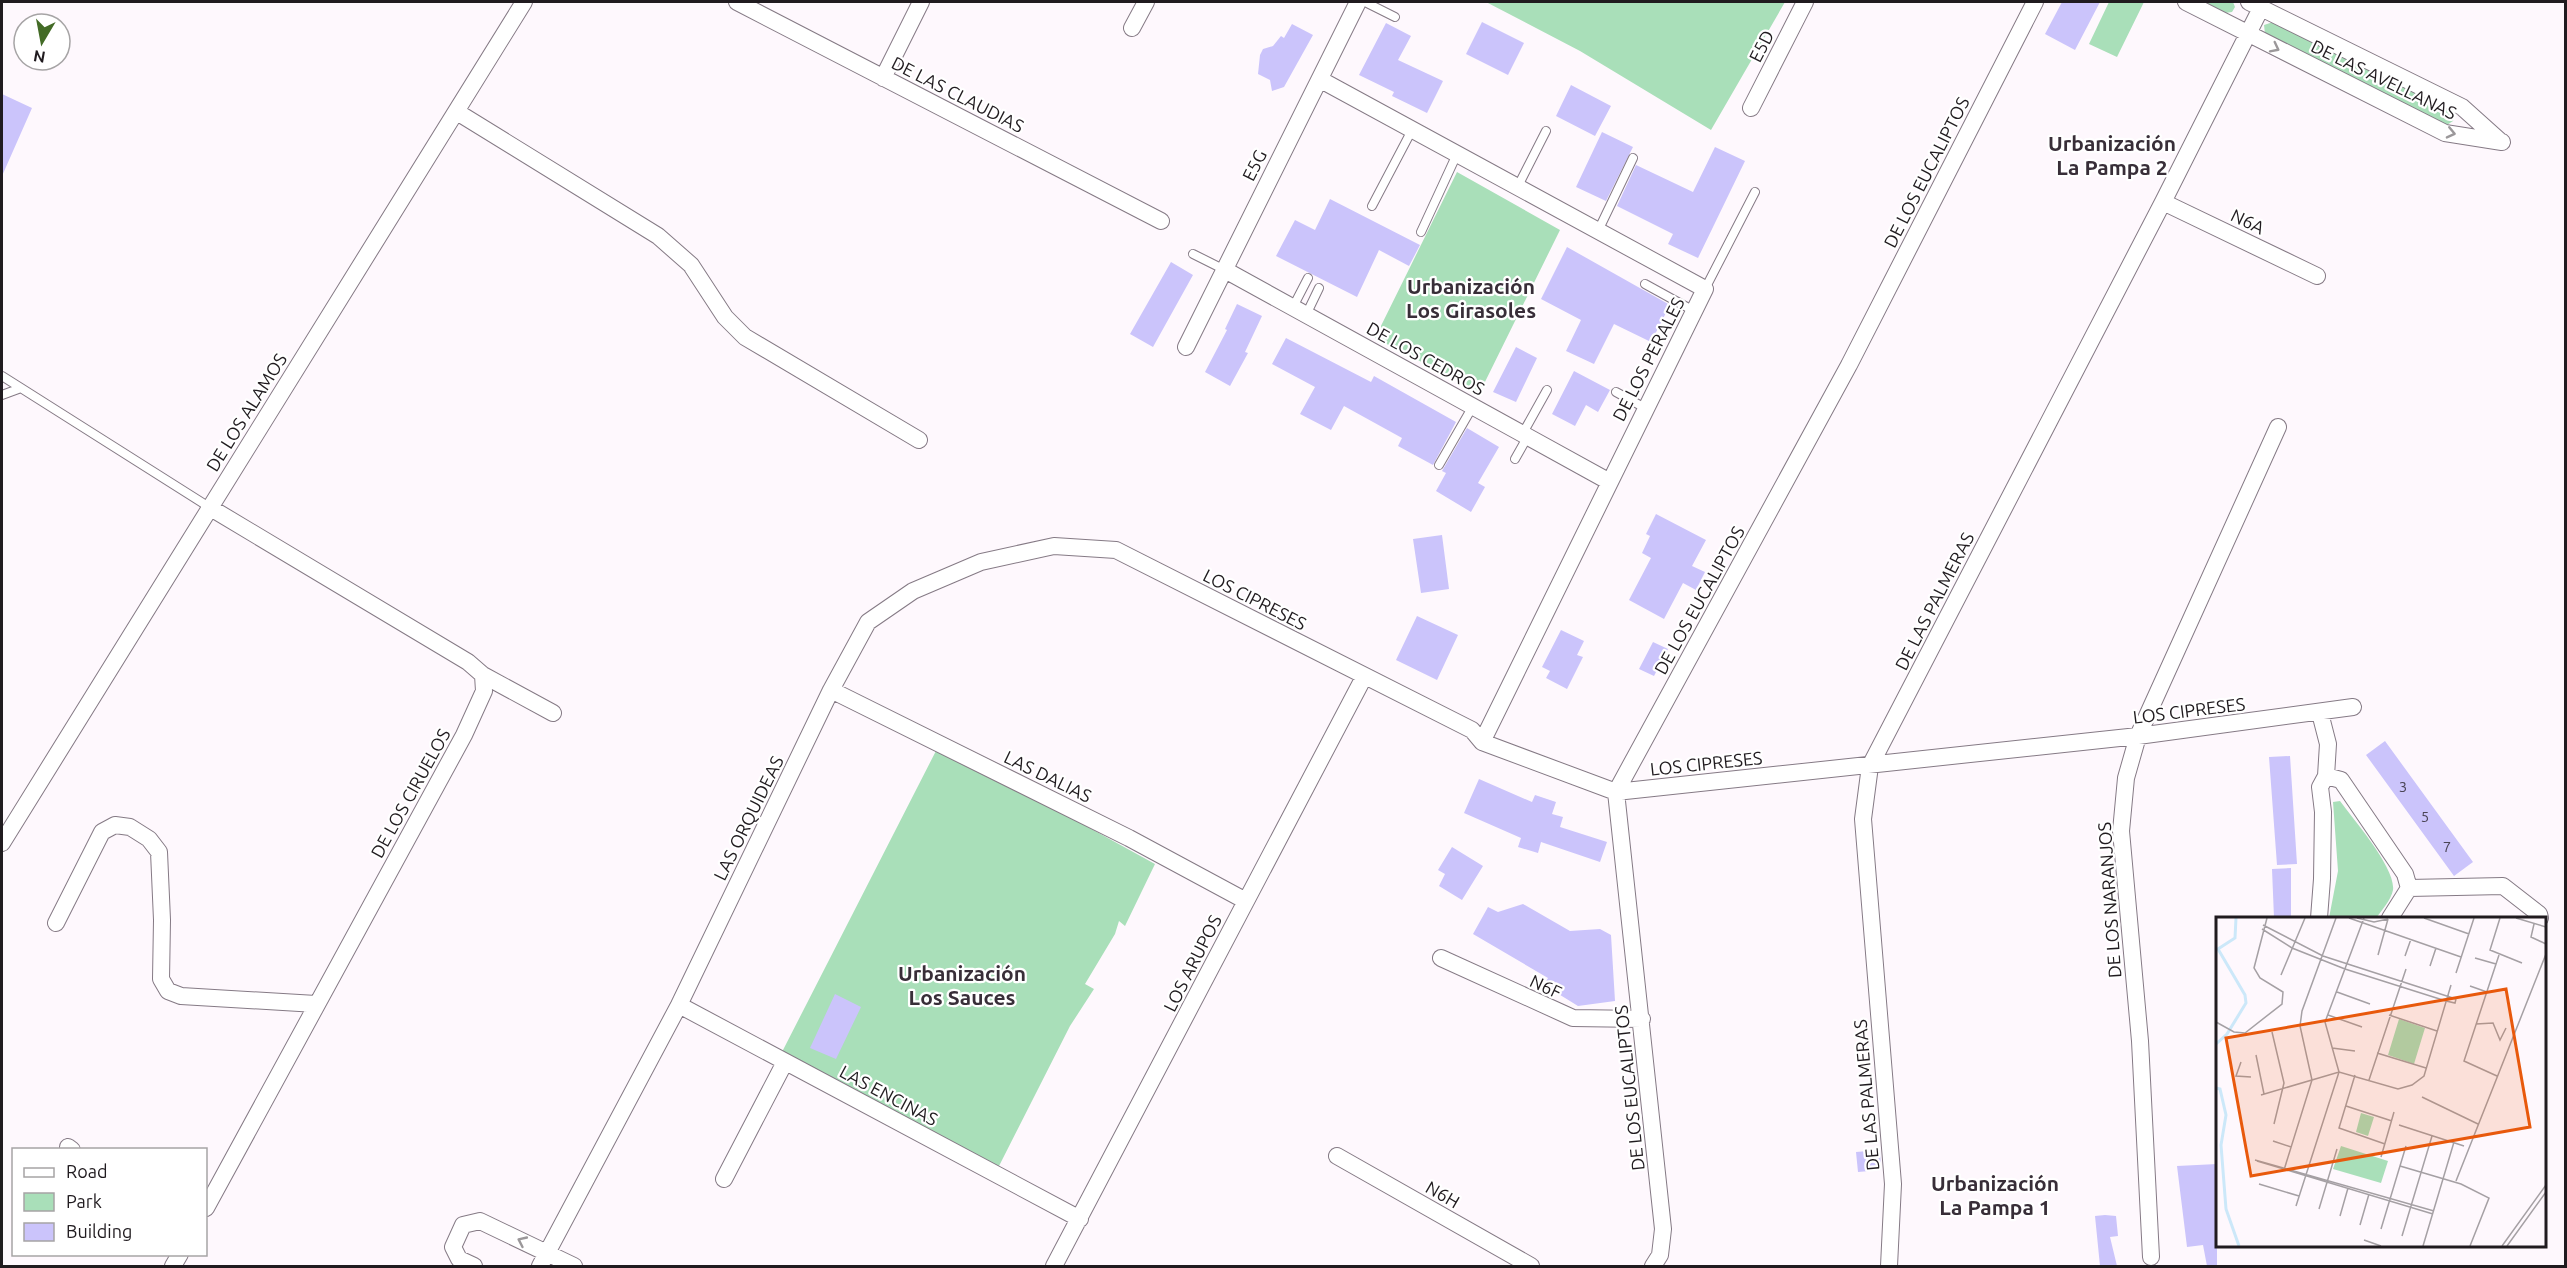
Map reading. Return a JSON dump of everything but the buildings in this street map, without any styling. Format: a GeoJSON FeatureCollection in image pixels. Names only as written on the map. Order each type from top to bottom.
{"type":"FeatureCollection","features":[{"type":"Feature","properties":{"kind":"street","name":"DE LOS ALAMOS"},"geometry":{"type":"LineString","coordinates":[[2,843],[524,2]]}},
{"type":"Feature","properties":{"kind":"street","name":"DE LAS CLAUDIAS"},"geometry":{"type":"LineString","coordinates":[[737,2],[1161,221]]}},
{"type":"Feature","properties":{"kind":"street"},"geometry":{"type":"LineString","coordinates":[[883,78],[921,2]]}},
{"type":"Feature","properties":{"kind":"street"},"geometry":{"type":"LineString","coordinates":[[1132,28],[1146,2]]}},
{"type":"Feature","properties":{"kind":"street","name":"E5G"},"geometry":{"type":"LineString","coordinates":[[1186,347],[1358,2]]}},
{"type":"Feature","properties":{"kind":"street","name":"E5D"},"geometry":{"type":"LineString","coordinates":[[1751,108],[1805,2]]}},
{"type":"Feature","properties":{"kind":"street","name":"DE LOS EUCALIPTOS"},"geometry":{"type":"LineString","coordinates":[[1653,1266],[1659,1255],[1663,1229],[1616,792],[1850,365],[2035,2]]}},
{"type":"Feature","properties":{"kind":"street","name":"DE LAS AVELLANAS"},"geometry":{"type":"LineString","coordinates":[[2186,2],[2445,133],[2502,142],[2462,107],[2255,4]]}},
{"type":"Feature","properties":{"kind":"street","name":"DE LAS PALMERAS"},"geometry":{"type":"LineString","coordinates":[[1890,1266],[1893,1184],[1863,819],[1870,766],[2163,201],[2247,34],[2255,4]]}},
{"type":"Feature","properties":{"kind":"street","name":"DE LOS PERALES"},"geometry":{"type":"LineString","coordinates":[[1321,80],[1705,290],[1608,481],[1482,742]]}},
{"type":"Feature","properties":{"kind":"street"},"geometry":{"type":"LineString","coordinates":[[457,112],[658,236],[691,265],[725,318],[745,337],[919,440]]}},
{"type":"Feature","properties":{"kind":"street","name":"N6A"},"geometry":{"type":"LineString","coordinates":[[2163,201],[2317,276]]}},
{"type":"Feature","properties":{"kind":"street","name":"DE LOS CEDROS"},"geometry":{"type":"LineString","coordinates":[[1225,270],[1608,481]]}},
{"type":"Feature","properties":{"kind":"street","name":"DE LOS NARANJOS"},"geometry":{"type":"LineString","coordinates":[[2151,1257],[2140,1041],[2121,831],[2126,778],[2138,736],[2278,428]]}},
{"type":"Feature","properties":{"kind":"street"},"geometry":{"type":"LineString","coordinates":[[209,507],[448,649],[483,675],[554,713]]}},
{"type":"Feature","properties":{"kind":"street","name":"LAS ORQUIDEAS"},"geometry":{"type":"LineString","coordinates":[[544,1260],[679,1005],[831,690],[868,622],[913,591],[981,562],[1054,546],[1116,550]]}},
{"type":"Feature","properties":{"kind":"street","name":"LOS CIPRESES"},"geometry":{"type":"LineString","coordinates":[[1116,550],[1472,730],[1482,742],[1616,792],[2138,736],[2353,707]]}},
{"type":"Feature","properties":{"kind":"street","name":"DE LOS CIRUELOS"},"geometry":{"type":"LineString","coordinates":[[207,1206],[478,708],[484,691],[483,675]]}},
{"type":"Feature","properties":{"kind":"street","name":"LOS ARUPOS"},"geometry":{"type":"LineString","coordinates":[[1054,1266],[1364,677]]}},
{"type":"Feature","properties":{"kind":"street","name":"LAS DALIAS"},"geometry":{"type":"LineString","coordinates":[[831,690],[1129,838],[1246,901]]}},
{"type":"Feature","properties":{"kind":"street"},"geometry":{"type":"LineString","coordinates":[[2319,917],[2322,856],[2320,787],[2326,776],[2328,744],[2320,713]]}},
{"type":"Feature","properties":{"kind":"street"},"geometry":{"type":"LineString","coordinates":[[2326,776],[2341,780],[2405,874],[2409,888],[2391,917]]}},
{"type":"Feature","properties":{"kind":"street"},"geometry":{"type":"LineString","coordinates":[[56,923],[102,831],[115,825],[130,827],[149,839],[159,852],[162,920],[161,979],[168,991],[181,996],[316,1004]]}},
{"type":"Feature","properties":{"kind":"street"},"geometry":{"type":"LineString","coordinates":[[2409,888],[2503,886],[2539,914],[2540,917]]}},
{"type":"Feature","properties":{"kind":"street","name":"N6F"},"geometry":{"type":"LineString","coordinates":[[1441,958],[1573,1018],[1642,1019]]}},
{"type":"Feature","properties":{"kind":"street","name":"LAS ENCINAS"},"geometry":{"type":"LineString","coordinates":[[679,1005],[1080,1219]]}},
{"type":"Feature","properties":{"kind":"street"},"geometry":{"type":"LineString","coordinates":[[724,1179],[785,1062]]}},
{"type":"Feature","properties":{"kind":"street","name":"N6H"},"geometry":{"type":"LineString","coordinates":[[1337,1156],[1531,1266]]}},
{"type":"Feature","properties":{"kind":"street"},"geometry":{"type":"LineString","coordinates":[[474,1266],[459,1259],[453,1247],[463,1225],[469,1221],[480,1221],[544,1260],[574,1266]]}},
{"type":"Feature","properties":{"kind":"lane"},"geometry":{"type":"LineString","coordinates":[[1365,2],[1395,17]]}},
{"type":"Feature","properties":{"kind":"lane"},"geometry":{"type":"LineString","coordinates":[[1372,206],[1413,130]]}},
{"type":"Feature","properties":{"kind":"lane"},"geometry":{"type":"LineString","coordinates":[[1517,188],[1546,130]]}},
{"type":"Feature","properties":{"kind":"lane"},"geometry":{"type":"LineString","coordinates":[[1421,232],[1457,154]]}},
{"type":"Feature","properties":{"kind":"lane"},"geometry":{"type":"LineString","coordinates":[[1598,232],[1633,158]]}},
{"type":"Feature","properties":{"kind":"lane"},"geometry":{"type":"LineString","coordinates":[[1705,290],[1755,192]]}},
{"type":"Feature","properties":{"kind":"lane"},"geometry":{"type":"LineString","coordinates":[[1193,254],[1225,270]]}},
{"type":"Feature","properties":{"kind":"lane"},"geometry":{"type":"LineString","coordinates":[[1299,311],[1308,278]]}},
{"type":"Feature","properties":{"kind":"lane"},"geometry":{"type":"LineString","coordinates":[[1645,284],[1694,311]]}},
{"type":"Feature","properties":{"kind":"lane"},"geometry":{"type":"LineString","coordinates":[[1299,311],[1319,288]]}},
{"type":"Feature","properties":{"kind":"lane"},"geometry":{"type":"LineString","coordinates":[[2,376],[209,507]]}},
{"type":"Feature","properties":{"kind":"lane"},"geometry":{"type":"LineString","coordinates":[[2,395],[21,388]]}},
{"type":"Feature","properties":{"kind":"lane"},"geometry":{"type":"LineString","coordinates":[[1515,459],[1547,390]]}},
{"type":"Feature","properties":{"kind":"lane"},"geometry":{"type":"LineString","coordinates":[[1616,392],[1645,408]]}},
{"type":"Feature","properties":{"kind":"lane"},"geometry":{"type":"LineString","coordinates":[[1439,465],[1473,405]]}},
{"type":"Feature","properties":{"kind":"green space"},"geometry":{"type":"Polygon","coordinates":[[[1486,2],[1785,2],[1711,130],[1580,51],[1486,2]]]}},
{"type":"Feature","properties":{"kind":"green space"},"geometry":{"type":"Polygon","coordinates":[[[2109,2],[2144,2],[2117,57],[2089,44],[2109,2]]]}},
{"type":"Feature","properties":{"kind":"green space"},"geometry":{"type":"Polygon","coordinates":[[[2202,2],[2233,2],[2235,7],[2232,12],[2225,13],[2202,2]]]}},
{"type":"Feature","properties":{"kind":"green space"},"geometry":{"type":"Polygon","coordinates":[[[2273,22],[2450,110],[2454,117],[2453,121],[2447,125],[2265,34],[2264,25],[2273,22]]]}},
{"type":"Feature","properties":{"kind":"green space"},"geometry":{"type":"Polygon","coordinates":[[[1457,172],[1560,230],[1480,392],[1375,338],[1457,172]]]}},
{"type":"Feature","properties":{"kind":"green space"},"geometry":{"type":"Polygon","coordinates":[[[939,745],[1155,864],[1125,926],[1119,921],[1115,934],[1085,984],[1094,989],[1070,1026],[998,1168],[782,1052],[939,745]]]}},
{"type":"Feature","properties":{"kind":"green space"},"geometry":{"type":"Polygon","coordinates":[[[2340,801],[2388,869],[2393,890],[2377,917],[2329,917],[2338,871],[2333,802],[2340,801]]]}},
{"type":"Feature","properties":{"kind":"district","name":"Urbanización La Pampa 2"},"geometry":{"type":"Point","coordinates":[2112,155]}},
{"type":"Feature","properties":{"kind":"district","name":"Urbanización Los Girasoles"},"geometry":{"type":"Point","coordinates":[1471,298]}},
{"type":"Feature","properties":{"kind":"district","name":"Urbanización Los Sauces"},"geometry":{"type":"Point","coordinates":[962,985]}},
{"type":"Feature","properties":{"kind":"district","name":"Urbanización La Pampa 1"},"geometry":{"type":"Point","coordinates":[1995,1195]}}]}
